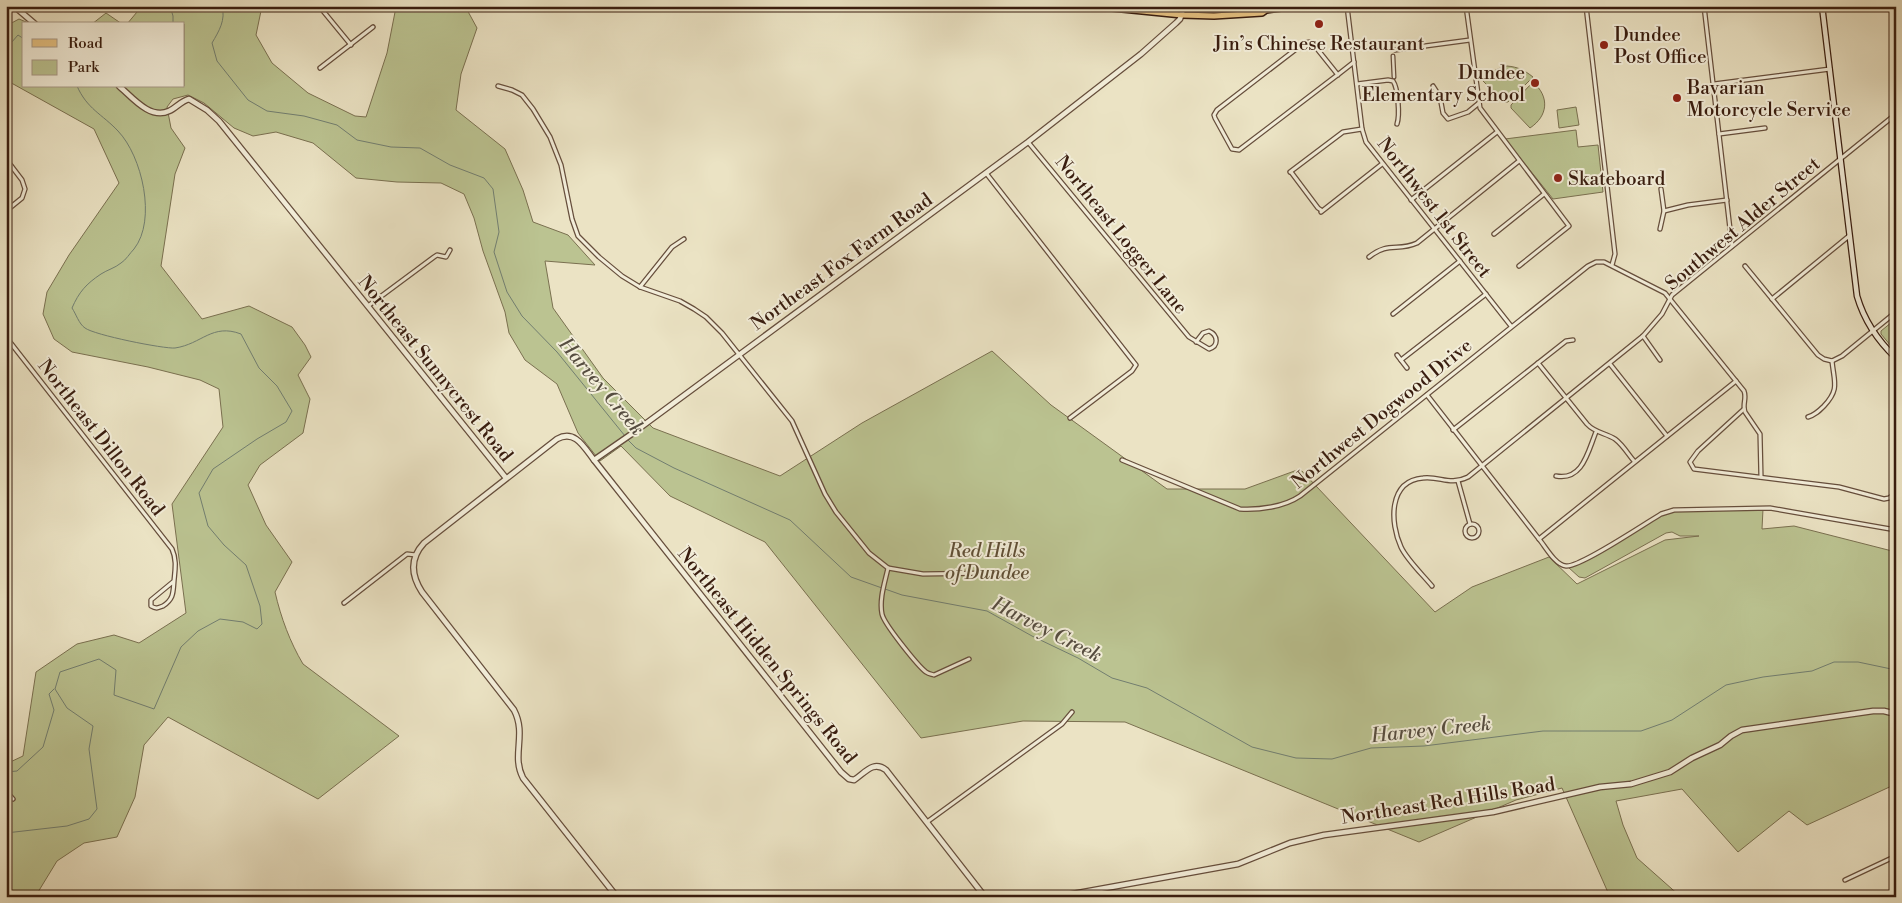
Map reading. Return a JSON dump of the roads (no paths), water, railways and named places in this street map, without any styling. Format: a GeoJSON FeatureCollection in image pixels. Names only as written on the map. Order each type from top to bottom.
{"type":"FeatureCollection","features":[{"type":"Feature","properties":{"kind":"main road"},"geometry":{"type":"LineString","coordinates":[[1092,6],[1182,15],[1262,13],[1266,10],[1296,6]]}},
{"type":"Feature","properties":{"kind":"main road"},"geometry":{"type":"LineString","coordinates":[[1178,6],[1210,9],[1262,8],[1266,10]]}},
{"type":"Feature","properties":{"kind":"street"},"geometry":{"type":"LineString","coordinates":[[14,6],[33,22]]}},
{"type":"Feature","properties":{"kind":"street"},"geometry":{"type":"LineString","coordinates":[[320,6],[350,45]]}},
{"type":"Feature","properties":{"kind":"street","name":"Northeast Fox Farm Road"},"geometry":{"type":"LineString","coordinates":[[594,460],[1028,142],[1141,54],[1176,23],[1182,15],[1184,6]]}},
{"type":"Feature","properties":{"kind":"street","name":"Northwest 1st Street"},"geometry":{"type":"LineString","coordinates":[[1347,6],[1362,129],[1366,142],[1511,326]]}},
{"type":"Feature","properties":{"kind":"street"},"geometry":{"type":"LineString","coordinates":[[1466,6],[1479,104],[1485,116],[1569,226],[1519,266]]}},
{"type":"Feature","properties":{"kind":"street"},"geometry":{"type":"LineString","coordinates":[[1586,6],[1615,254],[1612,265],[1661,290],[1736,381],[1745,395],[1744,409],[1760,434],[1761,477]]}},
{"type":"Feature","properties":{"kind":"street"},"geometry":{"type":"LineString","coordinates":[[1704,6],[1732,246]]}},
{"type":"Feature","properties":{"kind":"street"},"geometry":{"type":"LineString","coordinates":[[1822,6],[1849,236],[1859,303],[1873,331],[1896,358]]}},
{"type":"Feature","properties":{"kind":"street"},"geometry":{"type":"LineString","coordinates":[[320,68],[373,27]]}},
{"type":"Feature","properties":{"kind":"street"},"geometry":{"type":"LineString","coordinates":[[1395,50],[1470,40]]}},
{"type":"Feature","properties":{"kind":"street"},"geometry":{"type":"LineString","coordinates":[[1338,75],[1314,45],[1310,42],[1304,43],[1217,110],[1214,115],[1228,144],[1232,149],[1239,150],[1338,75],[1354,62]]}},
{"type":"Feature","properties":{"kind":"street"},"geometry":{"type":"LineString","coordinates":[[1393,56],[1394,77]]}},
{"type":"Feature","properties":{"kind":"street"},"geometry":{"type":"LineString","coordinates":[[1714,84],[1830,69]]}},
{"type":"Feature","properties":{"kind":"street"},"geometry":{"type":"LineString","coordinates":[[1356,84],[1393,81],[1398,110],[1397,124]]}},
{"type":"Feature","properties":{"kind":"street"},"geometry":{"type":"LineString","coordinates":[[498,86],[522,95],[534,109],[550,137],[561,165],[572,219],[578,236],[613,270],[640,287],[680,301],[706,317],[722,333],[795,425],[826,494],[839,516],[869,553],[888,568],[923,574],[991,573]]}},
{"type":"Feature","properties":{"kind":"street"},"geometry":{"type":"LineString","coordinates":[[1433,86],[1440,97],[1443,113],[1448,119],[1468,112],[1479,104]]}},
{"type":"Feature","properties":{"kind":"street","name":"Northeast Sunnycrest Road"},"geometry":{"type":"LineString","coordinates":[[121,88],[152,112],[164,113],[189,99],[207,110],[230,134],[506,478],[424,543],[416,555]]}},
{"type":"Feature","properties":{"kind":"street","name":"Southwest Alder Street"},"geometry":{"type":"LineString","coordinates":[[1458,481],[1468,477],[1610,364],[1643,336],[1662,314],[1672,295],[1896,114]]}},
{"type":"Feature","properties":{"kind":"street"},"geometry":{"type":"LineString","coordinates":[[1719,134],[1765,128]]}},
{"type":"Feature","properties":{"kind":"street"},"geometry":{"type":"LineString","coordinates":[[1362,129],[1347,130],[1340,133],[1291,172],[1321,211],[1382,164]]}},
{"type":"Feature","properties":{"kind":"street"},"geometry":{"type":"LineString","coordinates":[[1411,200],[1497,132]]}},
{"type":"Feature","properties":{"kind":"street","name":"Northeast Logger Lane"},"geometry":{"type":"LineString","coordinates":[[1028,142],[1182,329],[1196,342]]}},
{"type":"Feature","properties":{"kind":"street"},"geometry":{"type":"LineString","coordinates":[[6,159],[22,180],[25,189],[22,198],[6,210]]}},
{"type":"Feature","properties":{"kind":"street"},"geometry":{"type":"LineString","coordinates":[[1370,257],[1382,248],[1410,246],[1417,243],[1519,161]]}},
{"type":"Feature","properties":{"kind":"street"},"geometry":{"type":"LineString","coordinates":[[986,173],[1136,365],[1132,371],[1070,418]]}},
{"type":"Feature","properties":{"kind":"street"},"geometry":{"type":"LineString","coordinates":[[1660,229],[1664,210],[1661,190]]}},
{"type":"Feature","properties":{"kind":"street"},"geometry":{"type":"LineString","coordinates":[[1494,234],[1544,194]]}},
{"type":"Feature","properties":{"kind":"street"},"geometry":{"type":"LineString","coordinates":[[1664,210],[1727,200]]}},
{"type":"Feature","properties":{"kind":"street"},"geometry":{"type":"LineString","coordinates":[[1772,299],[1849,236]]}},
{"type":"Feature","properties":{"kind":"street"},"geometry":{"type":"LineString","coordinates":[[640,287],[672,247],[684,239]]}},
{"type":"Feature","properties":{"kind":"street"},"geometry":{"type":"LineString","coordinates":[[368,306],[434,257],[446,257],[450,250]]}},
{"type":"Feature","properties":{"kind":"street"},"geometry":{"type":"LineString","coordinates":[[1393,314],[1460,261]]}},
{"type":"Feature","properties":{"kind":"street","name":"Northwest Dogwood Drive"},"geometry":{"type":"LineString","coordinates":[[1122,460],[1240,509],[1284,504],[1300,496],[1588,266],[1596,262],[1612,265]]}},
{"type":"Feature","properties":{"kind":"street"},"geometry":{"type":"LineString","coordinates":[[1745,266],[1818,355],[1824,359],[1832,361],[1842,356],[1896,312]]}},
{"type":"Feature","properties":{"kind":"street"},"geometry":{"type":"LineString","coordinates":[[1401,360],[1486,294]]}},
{"type":"Feature","properties":{"kind":"street"},"geometry":{"type":"LineString","coordinates":[[1209,331],[1214,335],[1216,342],[1209,349],[1196,342],[1203,333],[1209,331]]}},
{"type":"Feature","properties":{"kind":"street"},"geometry":{"type":"LineString","coordinates":[[1643,336],[1660,360]]}},
{"type":"Feature","properties":{"kind":"street","name":"Northeast Dillon Road"},"geometry":{"type":"LineString","coordinates":[[6,337],[175,555],[174,581]]}},
{"type":"Feature","properties":{"kind":"street"},"geometry":{"type":"LineString","coordinates":[[1453,430],[1566,341],[1572,340]]}},
{"type":"Feature","properties":{"kind":"street"},"geometry":{"type":"LineString","coordinates":[[1398,355],[1407,368]]}},
{"type":"Feature","properties":{"kind":"street"},"geometry":{"type":"LineString","coordinates":[[1808,417],[1814,415],[1835,392],[1832,361]]}},
{"type":"Feature","properties":{"kind":"street"},"geometry":{"type":"LineString","coordinates":[[1538,363],[1587,424],[1596,432],[1606,434],[1617,440],[1634,461]]}},
{"type":"Feature","properties":{"kind":"street"},"geometry":{"type":"LineString","coordinates":[[1610,364],[1667,436]]}},
{"type":"Feature","properties":{"kind":"street"},"geometry":{"type":"LineString","coordinates":[[1539,538],[1736,381]]}},
{"type":"Feature","properties":{"kind":"street"},"geometry":{"type":"LineString","coordinates":[[1427,395],[1539,538],[1560,563],[1569,566],[1668,512],[1770,508],[1896,530]]}},
{"type":"Feature","properties":{"kind":"street"},"geometry":{"type":"LineString","coordinates":[[1744,409],[1698,451],[1690,462],[1694,469],[1839,487],[1884,499],[1896,493]]}},
{"type":"Feature","properties":{"kind":"street"},"geometry":{"type":"LineString","coordinates":[[1556,476],[1570,476],[1580,469],[1596,432]]}},
{"type":"Feature","properties":{"kind":"street"},"geometry":{"type":"LineString","coordinates":[[506,478],[565,435],[573,437],[578,441],[594,460]]}},
{"type":"Feature","properties":{"kind":"street","name":"Northeast Hidden Springs Road"},"geometry":{"type":"LineString","coordinates":[[594,460],[844,775],[854,780],[871,767],[878,766],[883,768],[985,897]]}},
{"type":"Feature","properties":{"kind":"street"},"geometry":{"type":"LineString","coordinates":[[1432,586],[1401,548],[1393,513],[1393,506],[1400,492],[1404,486],[1415,479],[1430,478],[1450,482],[1458,481],[1470,524]]}},
{"type":"Feature","properties":{"kind":"street"},"geometry":{"type":"LineString","coordinates":[[1470,524],[1476,525],[1479,529],[1478,534],[1473,538],[1465,533],[1466,528],[1470,524]]}},
{"type":"Feature","properties":{"kind":"street"},"geometry":{"type":"LineString","coordinates":[[344,603],[407,554],[416,555],[414,573],[422,592],[518,717],[521,731],[518,758],[523,778],[617,897]]}},
{"type":"Feature","properties":{"kind":"street"},"geometry":{"type":"LineString","coordinates":[[888,568],[882,606],[884,618],[911,656],[928,673],[934,675],[969,658]]}},
{"type":"Feature","properties":{"kind":"street"},"geometry":{"type":"LineString","coordinates":[[174,581],[173,595],[170,602],[160,608],[152,606],[151,600],[174,581]]}},
{"type":"Feature","properties":{"kind":"street","name":"Northeast Red Hills Road"},"geometry":{"type":"LineString","coordinates":[[1056,897],[1232,866],[1250,861],[1290,844],[1324,835],[1493,812],[1600,788],[1637,782],[1670,772],[1692,758],[1720,745],[1736,732],[1753,728],[1873,711],[1896,714]]}},
{"type":"Feature","properties":{"kind":"street"},"geometry":{"type":"LineString","coordinates":[[926,822],[1062,724],[1072,712]]}},
{"type":"Feature","properties":{"kind":"street"},"geometry":{"type":"LineString","coordinates":[[6,791],[13,799]]}},
{"type":"Feature","properties":{"kind":"street"},"geometry":{"type":"LineString","coordinates":[[1845,880],[1896,856]]}},
{"type":"Feature","properties":{"kind":"waterway"},"geometry":{"type":"LineString","coordinates":[[170,6],[173,22]]}},
{"type":"Feature","properties":{"kind":"waterway","name":"Harvey Creek"},"geometry":{"type":"LineString","coordinates":[[222,6],[222,21],[212,43],[217,61],[248,100],[267,111],[304,116],[337,125],[357,140],[391,147],[420,148],[450,165],[484,178],[493,189],[499,232],[494,252],[507,292],[522,316],[557,352],[625,436]]}},
{"type":"Feature","properties":{"kind":"waterway"},"geometry":{"type":"LineString","coordinates":[[6,44],[11,43],[18,35],[22,38]]}},
{"type":"Feature","properties":{"kind":"waterway"},"geometry":{"type":"LineString","coordinates":[[6,833],[67,826],[89,819],[97,809],[89,749],[93,726],[67,708],[55,689],[60,672],[99,659],[116,670],[114,695],[154,709],[181,647],[198,631],[220,619],[243,622],[257,629],[262,624],[260,606],[246,565],[224,545],[208,526],[199,493],[213,469],[286,422],[292,411],[277,386],[259,368],[241,334],[222,331],[207,335],[184,346],[168,348],[129,341],[91,331],[85,328],[79,321],[72,308],[77,297],[91,281],[123,262],[134,249],[141,237],[145,222],[145,206],[144,188],[140,172],[127,142],[112,125],[90,106],[78,88]]}},
{"type":"Feature","properties":{"kind":"waterway","name":"Harvey Creek"},"geometry":{"type":"LineString","coordinates":[[627,439],[636,448],[674,468],[790,520],[851,577],[882,588]]}},
{"type":"Feature","properties":{"kind":"waterway","name":"Harvey Creek"},"geometry":{"type":"LineString","coordinates":[[885,589],[902,595],[987,611],[1032,636],[1078,658],[1112,678],[1147,688],[1252,747],[1296,758],[1332,759],[1371,748],[1424,746],[1543,731],[1641,731],[1672,720],[1726,685],[1763,677],[1812,671],[1834,662],[1858,662],[1896,670]]}},
{"type":"Feature","properties":{"kind":"waterway"},"geometry":{"type":"LineString","coordinates":[[6,772],[17,771],[43,747],[54,710],[49,694],[54,689]]}},
{"type":"Feature","properties":{"kind":"place","name":"Jin’s Chinese Restaurant"},"geometry":{"type":"Point","coordinates":[1319,24]}},
{"type":"Feature","properties":{"kind":"place","name":"Dundee Post Office"},"geometry":{"type":"Point","coordinates":[1604,45]}},
{"type":"Feature","properties":{"kind":"place","name":"Dundee Elementary School"},"geometry":{"type":"Point","coordinates":[1535,83]}},
{"type":"Feature","properties":{"kind":"place","name":"Bavarian Motorcycle Service"},"geometry":{"type":"Point","coordinates":[1677,98]}},
{"type":"Feature","properties":{"kind":"place","name":"Skateboard"},"geometry":{"type":"Point","coordinates":[1558,178]}},
{"type":"Feature","properties":{"kind":"park label","name":"Red Hills of Dundee"},"geometry":{"type":"Point","coordinates":[987,561]}}]}
